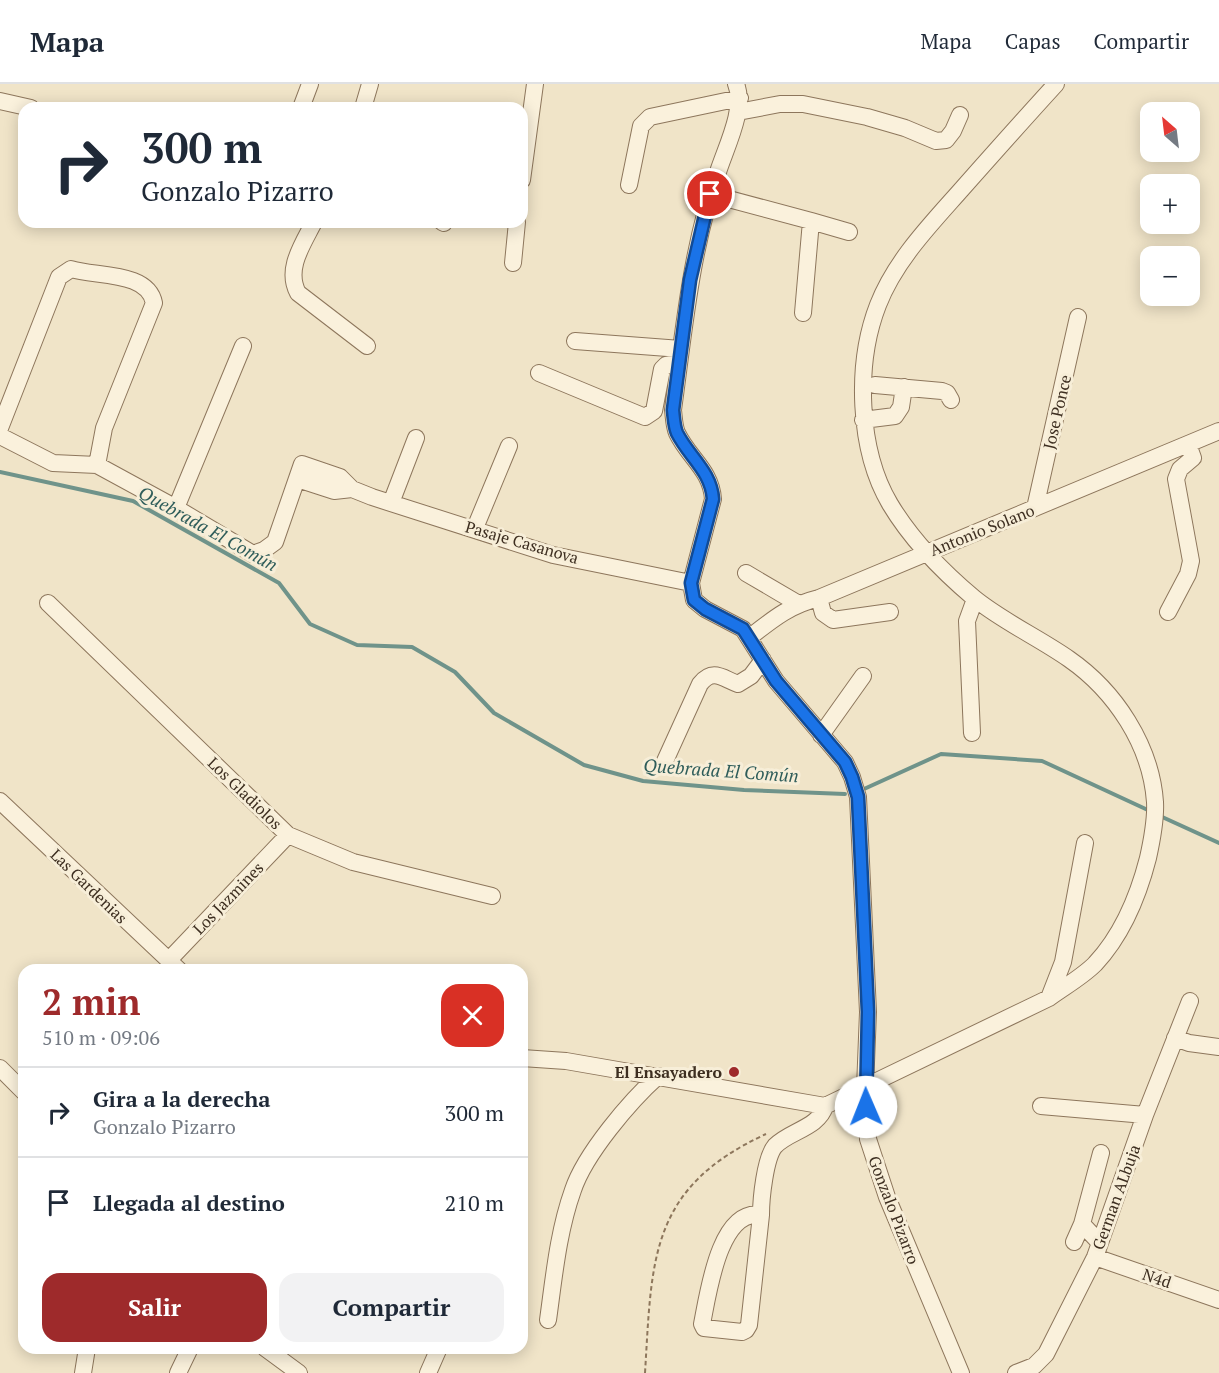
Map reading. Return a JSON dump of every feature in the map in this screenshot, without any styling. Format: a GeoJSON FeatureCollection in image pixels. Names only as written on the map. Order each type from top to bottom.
{"type":"FeatureCollection","features":[{"type":"Feature","properties":{"kind":"street"},"geometry":{"type":"LineString","coordinates":[[303,102],[310,84]]}},
{"type":"Feature","properties":{"kind":"street"},"geometry":{"type":"LineString","coordinates":[[365,102],[370,84]]}},
{"type":"Feature","properties":{"kind":"street"},"geometry":{"type":"LineString","coordinates":[[528,136],[535,84]]}},
{"type":"Feature","properties":{"kind":"street"},"geometry":{"type":"LineString","coordinates":[[528,1058],[566,1061],[825,1106],[1049,998],[1093,966],[1111,945],[1135,900],[1154,825],[1155,802],[1150,776],[1130,725],[1116,703],[1094,678],[1070,659],[975,598],[927,552],[889,503],[873,460],[863,420],[864,364],[878,305],[890,280],[908,252],[931,224],[1056,84]]}},
{"type":"Feature","properties":{"kind":"street"},"geometry":{"type":"LineString","coordinates":[[691,583],[713,499],[712,489],[706,473],[684,444],[674,425],[673,410],[690,280],[710,194],[738,98]]}},
{"type":"Feature","properties":{"kind":"street"},"geometry":{"type":"LineString","coordinates":[[628,185],[641,126],[645,121],[651,117],[738,98],[780,104],[803,104],[867,117],[905,128],[936,141],[946,140],[960,115]]}},
{"type":"Feature","properties":{"kind":"street"},"geometry":{"type":"LineString","coordinates":[[0,101],[18,105]]}},
{"type":"Feature","properties":{"kind":"street"},"geometry":{"type":"LineString","coordinates":[[710,194],[849,232]]}},
{"type":"Feature","properties":{"kind":"street"},"geometry":{"type":"LineString","coordinates":[[803,313],[811,221]]}},
{"type":"Feature","properties":{"kind":"street"},"geometry":{"type":"LineString","coordinates":[[311,228],[293,267],[292,282],[298,293],[367,345]]}},
{"type":"Feature","properties":{"kind":"street"},"geometry":{"type":"LineString","coordinates":[[513,263],[516,228]]}},
{"type":"Feature","properties":{"kind":"street"},"geometry":{"type":"LineString","coordinates":[[0,428],[59,277],[71,269],[130,279],[150,291],[154,303],[104,428],[97,465]]}},
{"type":"Feature","properties":{"kind":"street","name":"Jose Ponce"},"geometry":{"type":"LineString","coordinates":[[1035,508],[1078,317]]}},
{"type":"Feature","properties":{"kind":"street"},"geometry":{"type":"LineString","coordinates":[[575,341],[680,356]]}},
{"type":"Feature","properties":{"kind":"street"},"geometry":{"type":"LineString","coordinates":[[0,436],[53,463],[97,465],[176,508],[243,346]]}},
{"type":"Feature","properties":{"kind":"street"},"geometry":{"type":"LineString","coordinates":[[538,373],[645,417],[654,411],[662,369],[680,356]]}},
{"type":"Feature","properties":{"kind":"street"},"geometry":{"type":"LineString","coordinates":[[874,385],[942,391],[947,393],[951,400]]}},
{"type":"Feature","properties":{"kind":"street"},"geometry":{"type":"LineString","coordinates":[[863,420],[895,416],[902,407],[904,387]]}},
{"type":"Feature","properties":{"kind":"street","name":"Antonio Solano"},"geometry":{"type":"LineString","coordinates":[[750,637],[797,603],[819,598],[1219,431]]}},
{"type":"Feature","properties":{"kind":"street"},"geometry":{"type":"LineString","coordinates":[[391,503],[416,438]]}},
{"type":"Feature","properties":{"kind":"street"},"geometry":{"type":"LineString","coordinates":[[1168,612],[1188,574],[1191,561],[1176,479],[1179,469],[1192,458],[1188,444]]}},
{"type":"Feature","properties":{"kind":"street"},"geometry":{"type":"LineString","coordinates":[[475,528],[508,446]]}},
{"type":"Feature","properties":{"kind":"street","name":"Pasaje Casanova"},"geometry":{"type":"LineString","coordinates":[[176,508],[253,554],[258,553],[275,542],[300,471],[334,491],[355,490],[553,555],[691,583]]}},
{"type":"Feature","properties":{"kind":"street"},"geometry":{"type":"LineString","coordinates":[[746,573],[797,603]]}},
{"type":"Feature","properties":{"kind":"street","name":"Gonzalo Pizarro"},"geometry":{"type":"LineString","coordinates":[[691,583],[692,595],[697,604],[736,624],[750,637],[776,681],[845,762],[852,777],[858,797],[868,1012],[865,1088],[868,1139],[876,1167],[962,1373]]}},
{"type":"Feature","properties":{"kind":"street"},"geometry":{"type":"LineString","coordinates":[[819,598],[823,613],[833,620],[890,612]]}},
{"type":"Feature","properties":{"kind":"street"},"geometry":{"type":"LineString","coordinates":[[972,733],[967,621],[975,598]]}},
{"type":"Feature","properties":{"kind":"street","name":"Los Gladiolos"},"geometry":{"type":"LineString","coordinates":[[48,603],[288,835],[353,862],[492,896]]}},
{"type":"Feature","properties":{"kind":"street"},"geometry":{"type":"LineString","coordinates":[[665,761],[700,684],[707,676],[712,674],[738,684],[751,676],[763,660]]}},
{"type":"Feature","properties":{"kind":"street"},"geometry":{"type":"LineString","coordinates":[[821,735],[863,676]]}},
{"type":"Feature","properties":{"kind":"street","name":"Las Gardenias"},"geometry":{"type":"LineString","coordinates":[[0,801],[171,964]]}},
{"type":"Feature","properties":{"kind":"street","name":"Los Jazmines"},"geometry":{"type":"LineString","coordinates":[[175,964],[288,835]]}},
{"type":"Feature","properties":{"kind":"street"},"geometry":{"type":"LineString","coordinates":[[1049,998],[1063,962],[1085,843]]}},
{"type":"Feature","properties":{"kind":"street","name":"German ALbuja"},"geometry":{"type":"LineString","coordinates":[[1016,1373],[1034,1366],[1046,1354],[1097,1250],[1145,1115],[1190,1001]]}},
{"type":"Feature","properties":{"kind":"street"},"geometry":{"type":"LineString","coordinates":[[1175,1038],[1189,1043],[1219,1047]]}},
{"type":"Feature","properties":{"kind":"street"},"geometry":{"type":"LineString","coordinates":[[0,1068],[18,1086]]}},
{"type":"Feature","properties":{"kind":"street"},"geometry":{"type":"LineString","coordinates":[[548,1320],[560,1234],[573,1188],[584,1167],[636,1096],[658,1076]]}},
{"type":"Feature","properties":{"kind":"street"},"geometry":{"type":"LineString","coordinates":[[760,1215],[752,1214],[742,1218],[727,1234],[715,1263],[702,1324],[704,1328],[742,1332],[749,1325],[760,1215],[769,1157],[775,1146],[815,1121],[824,1112],[825,1106]]}},
{"type":"Feature","properties":{"kind":"street"},"geometry":{"type":"LineString","coordinates":[[1041,1106],[1145,1115]]}},
{"type":"Feature","properties":{"kind":"street"},"geometry":{"type":"LineString","coordinates":[[1074,1242],[1082,1224],[1101,1153]]}},
{"type":"Feature","properties":{"kind":"street"},"geometry":{"type":"LineString","coordinates":[[1082,1224],[1097,1250]]}},
{"type":"Feature","properties":{"kind":"street","name":"N4d"},"geometry":{"type":"LineString","coordinates":[[1097,1250],[1219,1299]]}},
{"type":"Feature","properties":{"kind":"street"},"geometry":{"type":"LineString","coordinates":[[83,1373],[86,1354]]}},
{"type":"Feature","properties":{"kind":"street"},"geometry":{"type":"LineString","coordinates":[[178,1373],[187,1354]]}},
{"type":"Feature","properties":{"kind":"street"},"geometry":{"type":"LineString","coordinates":[[273,1354],[299,1373]]}},
{"type":"Feature","properties":{"kind":"street"},"geometry":{"type":"LineString","coordinates":[[428,1373],[436,1354]]}},
{"type":"Feature","properties":{"kind":"path"},"geometry":{"type":"LineString","coordinates":[[645,1373],[650,1295],[656,1258],[662,1233],[672,1212],[687,1189],[705,1170],[768,1133]]}},
{"type":"Feature","properties":{"kind":"waterway","name":"Quebrada El Común"},"geometry":{"type":"LineString","coordinates":[[0,472],[133,501],[279,583],[310,624],[357,645],[412,647],[455,672],[494,713],[584,765],[643,781],[744,790],[845,794]]}},
{"type":"Feature","properties":{"kind":"waterway","name":"Quebrada El Común"},"geometry":{"type":"LineString","coordinates":[[864,789],[941,754],[1042,761],[1150,811]]}},
{"type":"Feature","properties":{"kind":"waterway","name":"Quebrada El Común"},"geometry":{"type":"LineString","coordinates":[[1160,816],[1219,843]]}},
{"type":"Feature","properties":{"kind":"place","name":"El Ensayadero"},"geometry":{"type":"Point","coordinates":[734,1072]}},
{"type":"Feature","properties":{"kind":"route"},"geometry":{"type":"LineString","coordinates":[[710,194],[690,280],[673,410],[674,425],[678,434],[706,473],[713,499],[690,589],[697,604],[736,624],[750,637],[776,681],[845,762],[852,777],[858,797],[868,1012],[866,1107]]}}]}
